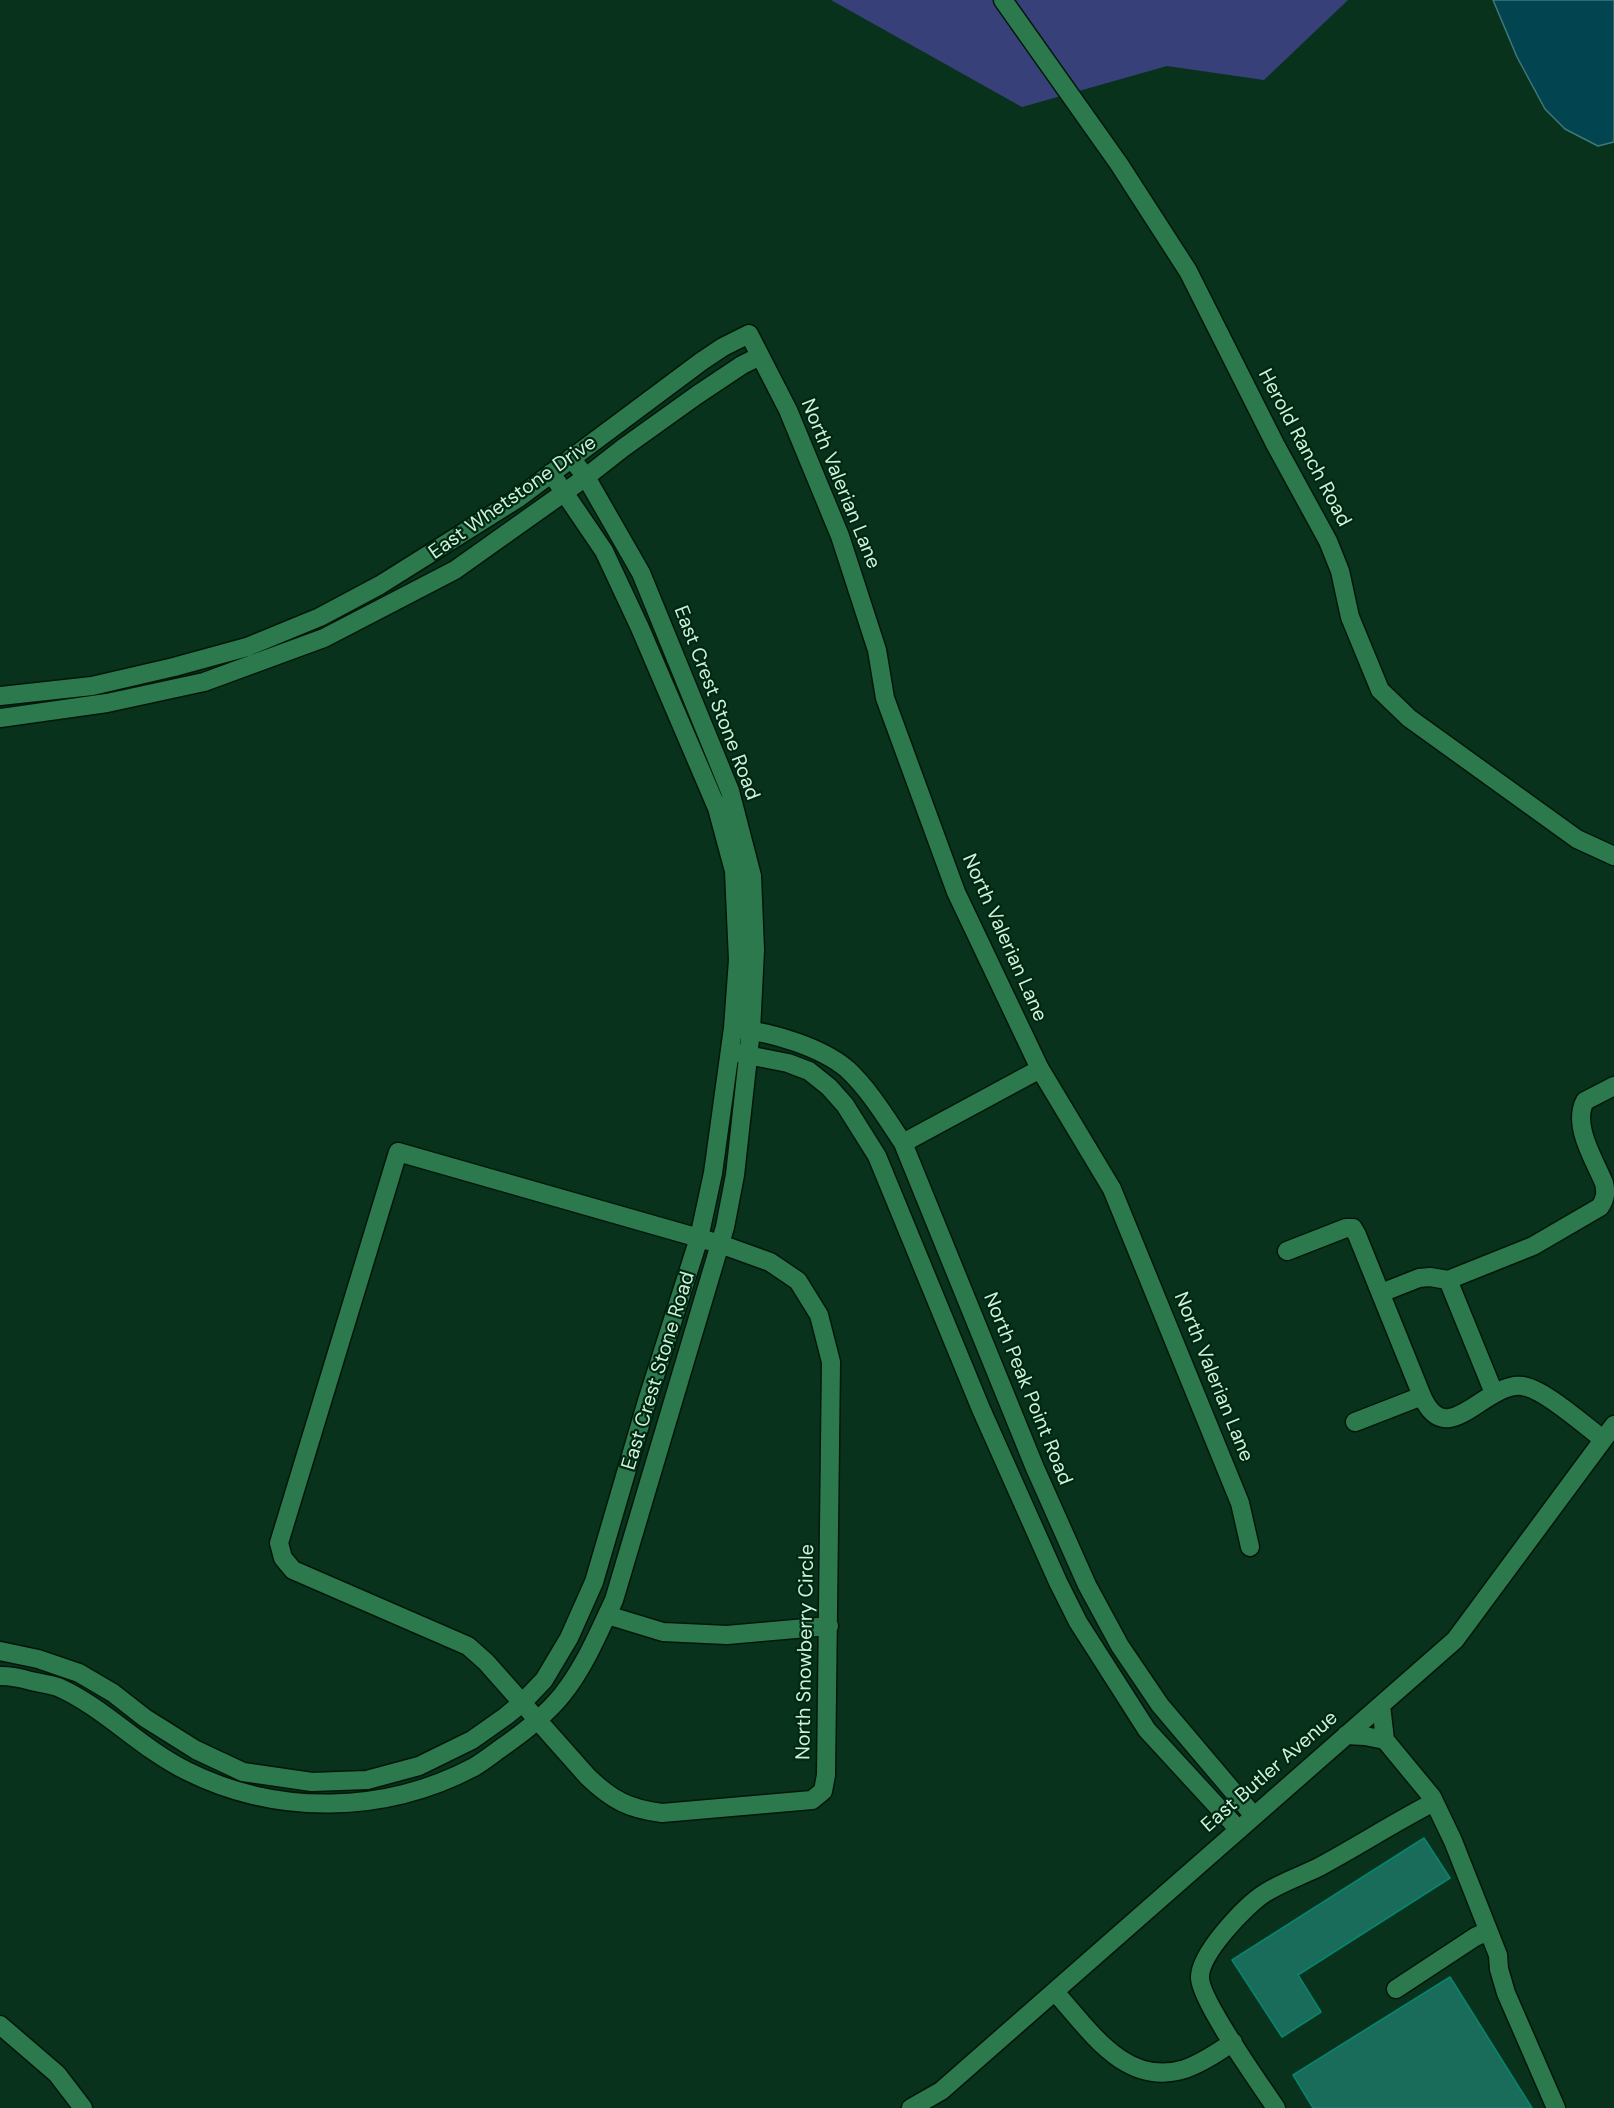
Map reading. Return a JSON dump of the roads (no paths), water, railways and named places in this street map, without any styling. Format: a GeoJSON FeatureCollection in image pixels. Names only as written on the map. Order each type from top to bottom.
{"type":"FeatureCollection","features":[{"type":"Feature","properties":{"kind":"street","name":"Herold Ranch Road"},"geometry":{"type":"LineString","coordinates":[[1003,0],[1119,164],[1188,271],[1328,541],[1340,571],[1350,618],[1380,690],[1409,718],[1577,839],[1614,855]]}},
{"type":"Feature","properties":{"kind":"street","name":"North Valerian Lane"},"geometry":{"type":"LineString","coordinates":[[749,334],[788,410],[840,536],[876,650],[885,698],[956,892],[1040,1069],[1112,1189],[1240,1503],[1250,1547]]}},
{"type":"Feature","properties":{"kind":"street","name":"East Whetstone Drive"},"geometry":{"type":"LineString","coordinates":[[0,696],[93,686],[174,667],[248,646],[320,617],[380,585],[517,500],[702,361],[749,334]]}},
{"type":"Feature","properties":{"kind":"street","name":"East Whetstone Drive"},"geometry":{"type":"LineString","coordinates":[[0,718],[106,703],[204,682],[324,638],[454,570],[697,395],[742,365],[760,356]]}},
{"type":"Feature","properties":{"kind":"street","name":"East Crest Stone Road"},"geometry":{"type":"LineString","coordinates":[[0,1651],[38,1659],[79,1673],[113,1693],[145,1718],[196,1750],[243,1772],[312,1782],[367,1780],[419,1766],[472,1740],[523,1702],[544,1680],[569,1638],[594,1582],[647,1401],[699,1238],[738,1054],[755,950],[752,876],[730,791],[641,573],[586,477],[571,458]]}},
{"type":"Feature","properties":{"kind":"street","name":"East Crest Stone Road"},"geometry":{"type":"LineString","coordinates":[[551,473],[604,552],[613,570],[717,808],[734,871],[742,1029]]}},
{"type":"Feature","properties":{"kind":"street","name":"North Peak Point Road"},"geometry":{"type":"LineString","coordinates":[[742,1029],[800,1044],[847,1069],[880,1108],[903,1143],[1035,1468],[1087,1586],[1120,1646],[1160,1705],[1254,1816]]}},
{"type":"Feature","properties":{"kind":"street","name":"East Crest Stone Road"},"geometry":{"type":"LineString","coordinates":[[0,1676],[57,1687],[102,1711],[149,1748],[185,1770],[217,1785],[252,1796],[294,1803],[341,1804],[378,1801],[429,1787],[475,1766],[523,1733],[562,1695],[593,1645],[618,1589],[720,1244],[735,1175],[738,1054]]}},
{"type":"Feature","properties":{"kind":"street"},"geometry":{"type":"LineString","coordinates":[[738,1054],[788,1063],[809,1071],[829,1087],[845,1105],[877,1156],[981,1408],[1078,1622],[1147,1730],[1239,1830]]}},
{"type":"Feature","properties":{"kind":"street"},"geometry":{"type":"LineString","coordinates":[[903,1143],[1040,1069]]}},
{"type":"Feature","properties":{"kind":"street"},"geometry":{"type":"LineString","coordinates":[[1381,1293],[1419,1278],[1448,1280],[1533,1246],[1600,1207],[1605,1200],[1604,1183],[1581,1128],[1580,1118],[1585,1101],[1614,1086]]}},
{"type":"Feature","properties":{"kind":"street","name":"North Snowberry Circle"},"geometry":{"type":"LineString","coordinates":[[398,1152],[699,1238],[770,1262],[798,1281],[819,1314],[831,1362],[826,1776],[823,1791],[812,1800],[662,1813],[644,1811],[606,1794],[588,1778],[523,1702],[468,1646],[293,1570],[280,1551],[279,1543],[398,1152]]}},
{"type":"Feature","properties":{"kind":"street"},"geometry":{"type":"LineString","coordinates":[[1287,1251],[1346,1228],[1353,1228],[1422,1396],[1434,1415],[1441,1419],[1460,1416],[1494,1393],[1511,1386],[1532,1388],[1609,1432]]}},
{"type":"Feature","properties":{"kind":"street"},"geometry":{"type":"LineString","coordinates":[[1448,1280],[1494,1393]]}},
{"type":"Feature","properties":{"kind":"street"},"geometry":{"type":"LineString","coordinates":[[1355,1422],[1422,1396]]}},
{"type":"Feature","properties":{"kind":"street","name":"East Butler Avenue"},"geometry":{"type":"LineString","coordinates":[[911,2108],[941,2091],[1455,1640],[1609,1432]]}},
{"type":"Feature","properties":{"kind":"street"},"geometry":{"type":"LineString","coordinates":[[608,1615],[663,1632],[727,1635],[829,1626]]}},
{"type":"Feature","properties":{"kind":"street"},"geometry":{"type":"LineString","coordinates":[[1381,1705],[1385,1740],[1432,1797],[1453,1841],[1498,1955],[1499,1969],[1506,1993],[1556,2108]]}},
{"type":"Feature","properties":{"kind":"street"},"geometry":{"type":"LineString","coordinates":[[1346,1735],[1385,1740]]}},
{"type":"Feature","properties":{"kind":"street"},"geometry":{"type":"LineString","coordinates":[[1276,2108],[1233,2042],[1202,1986],[1200,1977],[1209,1953],[1247,1907],[1265,1893],[1318,1868],[1434,1802]]}},
{"type":"Feature","properties":{"kind":"street"},"geometry":{"type":"LineString","coordinates":[[1396,1989],[1475,1937],[1488,1931]]}},
{"type":"Feature","properties":{"kind":"street"},"geometry":{"type":"LineString","coordinates":[[1055,1992],[1114,2056],[1134,2067],[1157,2072],[1183,2069],[1208,2058],[1233,2042]]}},
{"type":"Feature","properties":{"kind":"street"},"geometry":{"type":"LineString","coordinates":[[0,2025],[57,2074],[83,2108]]}}]}
